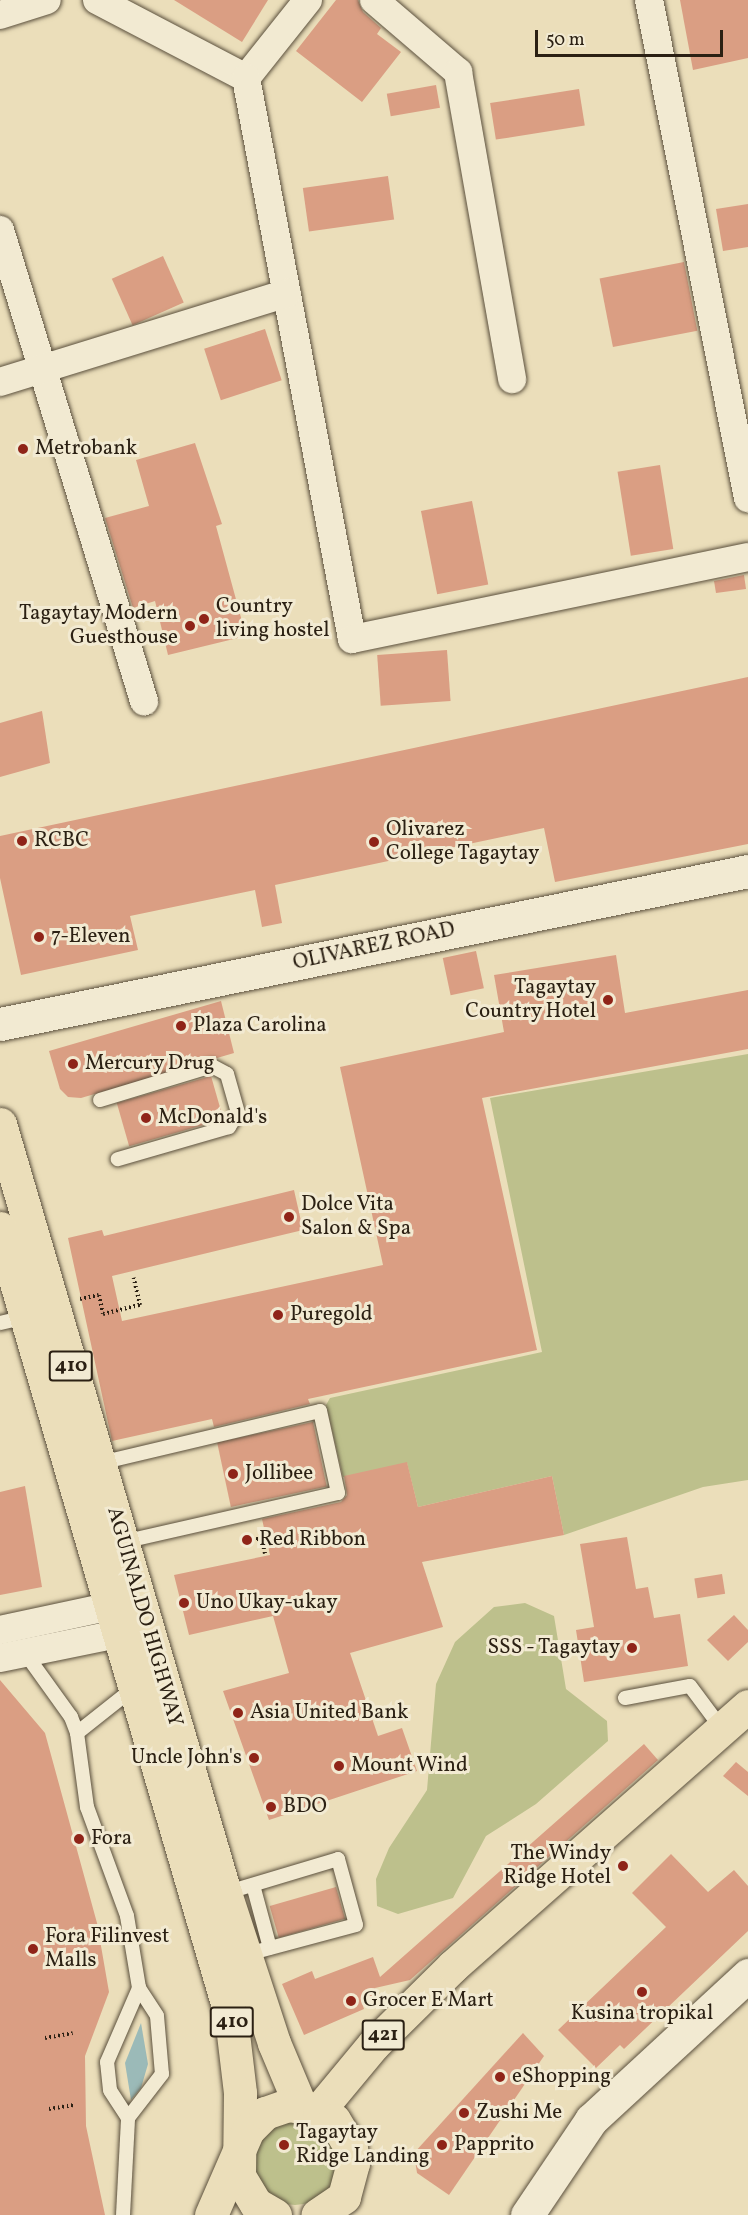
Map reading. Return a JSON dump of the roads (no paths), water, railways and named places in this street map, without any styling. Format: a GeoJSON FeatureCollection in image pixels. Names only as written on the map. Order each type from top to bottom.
{"type":"FeatureCollection","features":[{"type":"Feature","properties":{"kind":"main road","name":"AGUINALDO HIGHWAY"},"geometry":{"type":"LineString","coordinates":[[0,1124],[122,1542],[135,1687],[231,2017],[240,2092],[238,2149]]}},
{"type":"Feature","properties":{"kind":"main road","name":"AGUINALDO HIGHWAY"},"geometry":{"type":"LineString","coordinates":[[0,1228],[13,1320],[129,1617],[239,1889],[257,1951],[310,2108]]}},
{"type":"Feature","properties":{"kind":"main road","name":"421"},"geometry":{"type":"LineString","coordinates":[[310,2108],[453,1966],[748,1706]]}},
{"type":"Feature","properties":{"kind":"main road","name":"410"},"geometry":{"type":"LineString","coordinates":[[211,2215],[248,2130],[265,2113],[310,2108],[346,2134],[353,2163],[344,2197],[317,2215]]}},
{"type":"Feature","properties":{"kind":"main road","name":"410"},"geometry":{"type":"LineString","coordinates":[[238,2149],[239,2176],[246,2191],[275,2215]]}},
{"type":"Feature","properties":{"kind":"street"},"geometry":{"type":"LineString","coordinates":[[0,15],[47,0]]}},
{"type":"Feature","properties":{"kind":"street"},"geometry":{"type":"LineString","coordinates":[[97,0],[246,78]]}},
{"type":"Feature","properties":{"kind":"street"},"geometry":{"type":"LineString","coordinates":[[308,0],[246,78],[352,639],[748,557]]}},
{"type":"Feature","properties":{"kind":"street"},"geometry":{"type":"LineString","coordinates":[[374,0],[458,72],[512,379]]}},
{"type":"Feature","properties":{"kind":"street"},"geometry":{"type":"LineString","coordinates":[[649,0],[748,498]]}},
{"type":"Feature","properties":{"kind":"street"},"geometry":{"type":"LineString","coordinates":[[0,230],[144,701]]}},
{"type":"Feature","properties":{"kind":"street"},"geometry":{"type":"LineString","coordinates":[[0,382],[287,293]]}},
{"type":"Feature","properties":{"kind":"street","name":"OLIVAREZ ROAD"},"geometry":{"type":"LineString","coordinates":[[0,1024],[748,871]]}},
{"type":"Feature","properties":{"kind":"street"},"geometry":{"type":"LineString","coordinates":[[12,1655],[69,1630],[129,1617]]}},
{"type":"Feature","properties":{"kind":"street"},"geometry":{"type":"LineString","coordinates":[[0,1630],[69,1630]]}},
{"type":"Feature","properties":{"kind":"street"},"geometry":{"type":"LineString","coordinates":[[527,2215],[591,2120],[748,1975]]}},
{"type":"Feature","properties":{"kind":"lane"},"geometry":{"type":"LineString","coordinates":[[100,1100],[212,1066],[227,1074],[238,1113],[229,1127],[118,1159]]}},
{"type":"Feature","properties":{"kind":"lane"},"geometry":{"type":"LineString","coordinates":[[99,1463],[320,1411],[338,1493],[122,1542]]}},
{"type":"Feature","properties":{"kind":"lane"},"geometry":{"type":"LineString","coordinates":[[12,1655],[70,1717],[77,1733],[87,1807],[127,1916],[139,1988],[157,2016],[162,2074],[128,2118],[123,2215]]}},
{"type":"Feature","properties":{"kind":"lane"},"geometry":{"type":"LineString","coordinates":[[625,1698],[690,1686],[722,1729]]}},
{"type":"Feature","properties":{"kind":"lane"},"geometry":{"type":"LineString","coordinates":[[77,1733],[135,1687]]}},
{"type":"Feature","properties":{"kind":"lane"},"geometry":{"type":"LineString","coordinates":[[239,1889],[338,1859],[356,1925],[257,1951]]}},
{"type":"Feature","properties":{"kind":"lane"},"geometry":{"type":"LineString","coordinates":[[128,2118],[110,2090],[107,2062],[139,1988]]}},
{"type":"Feature","properties":{"kind":"water"},"geometry":{"type":"Polygon","coordinates":[[[141,2023],[148,2064],[141,2088],[131,2100],[125,2063],[141,2023]]]}},
{"type":"Feature","properties":{"kind":"place","name":"Metrobank"},"geometry":{"type":"Point","coordinates":[23,449]}},
{"type":"Feature","properties":{"kind":"place","name":"Country living hostel"},"geometry":{"type":"Point","coordinates":[204,619]}},
{"type":"Feature","properties":{"kind":"place","name":"Tagaytay Modern Guesthouse"},"geometry":{"type":"Point","coordinates":[190,626]}},
{"type":"Feature","properties":{"kind":"place","name":"RCBC"},"geometry":{"type":"Point","coordinates":[22,841]}},
{"type":"Feature","properties":{"kind":"place","name":"Olivarez College Tagaytay"},"geometry":{"type":"Point","coordinates":[374,842]}},
{"type":"Feature","properties":{"kind":"place","name":"7-Eleven"},"geometry":{"type":"Point","coordinates":[39,937]}},
{"type":"Feature","properties":{"kind":"place","name":"Tagaytay Country Hotel"},"geometry":{"type":"Point","coordinates":[608,1000]}},
{"type":"Feature","properties":{"kind":"place","name":"Plaza Carolina"},"geometry":{"type":"Point","coordinates":[181,1026]}},
{"type":"Feature","properties":{"kind":"place","name":"Mercury Drug"},"geometry":{"type":"Point","coordinates":[73,1064]}},
{"type":"Feature","properties":{"kind":"place","name":"McDonald's"},"geometry":{"type":"Point","coordinates":[146,1118]}},
{"type":"Feature","properties":{"kind":"place","name":"Dolce Vita Salon & Spa"},"geometry":{"type":"Point","coordinates":[289,1217]}},
{"type":"Feature","properties":{"kind":"place","name":"Puregold"},"geometry":{"type":"Point","coordinates":[278,1315]}},
{"type":"Feature","properties":{"kind":"place","name":"Jollibee"},"geometry":{"type":"Point","coordinates":[233,1474]}},
{"type":"Feature","properties":{"kind":"place","name":"Red Ribbon"},"geometry":{"type":"Point","coordinates":[247,1540]}},
{"type":"Feature","properties":{"kind":"place","name":"Uno Ukay-ukay"},"geometry":{"type":"Point","coordinates":[184,1603]}},
{"type":"Feature","properties":{"kind":"place","name":"SSS - Tagaytay"},"geometry":{"type":"Point","coordinates":[632,1648]}},
{"type":"Feature","properties":{"kind":"place","name":"Asia United Bank"},"geometry":{"type":"Point","coordinates":[238,1713]}},
{"type":"Feature","properties":{"kind":"place","name":"Uncle John's"},"geometry":{"type":"Point","coordinates":[254,1758]}},
{"type":"Feature","properties":{"kind":"place","name":"Mount Wind"},"geometry":{"type":"Point","coordinates":[339,1766]}},
{"type":"Feature","properties":{"kind":"place","name":"BDO"},"geometry":{"type":"Point","coordinates":[271,1807]}},
{"type":"Feature","properties":{"kind":"place","name":"Fora"},"geometry":{"type":"Point","coordinates":[79,1839]}},
{"type":"Feature","properties":{"kind":"place","name":"The Windy Ridge Hotel"},"geometry":{"type":"Point","coordinates":[623,1866]}},
{"type":"Feature","properties":{"kind":"place","name":"Fora Filinvest Malls"},"geometry":{"type":"Point","coordinates":[33,1949]}},
{"type":"Feature","properties":{"kind":"place","name":"Kusina tropikal"},"geometry":{"type":"Point","coordinates":[642,1992]}},
{"type":"Feature","properties":{"kind":"place","name":"Grocer E Mart"},"geometry":{"type":"Point","coordinates":[351,2001]}},
{"type":"Feature","properties":{"kind":"place","name":"eShopping"},"geometry":{"type":"Point","coordinates":[500,2077]}},
{"type":"Feature","properties":{"kind":"place","name":"Zushi Me"},"geometry":{"type":"Point","coordinates":[464,2113]}},
{"type":"Feature","properties":{"kind":"place","name":"Tagaytay Ridge Landing"},"geometry":{"type":"Point","coordinates":[284,2145]}},
{"type":"Feature","properties":{"kind":"place","name":"Papprito"},"geometry":{"type":"Point","coordinates":[442,2145]}}]}
